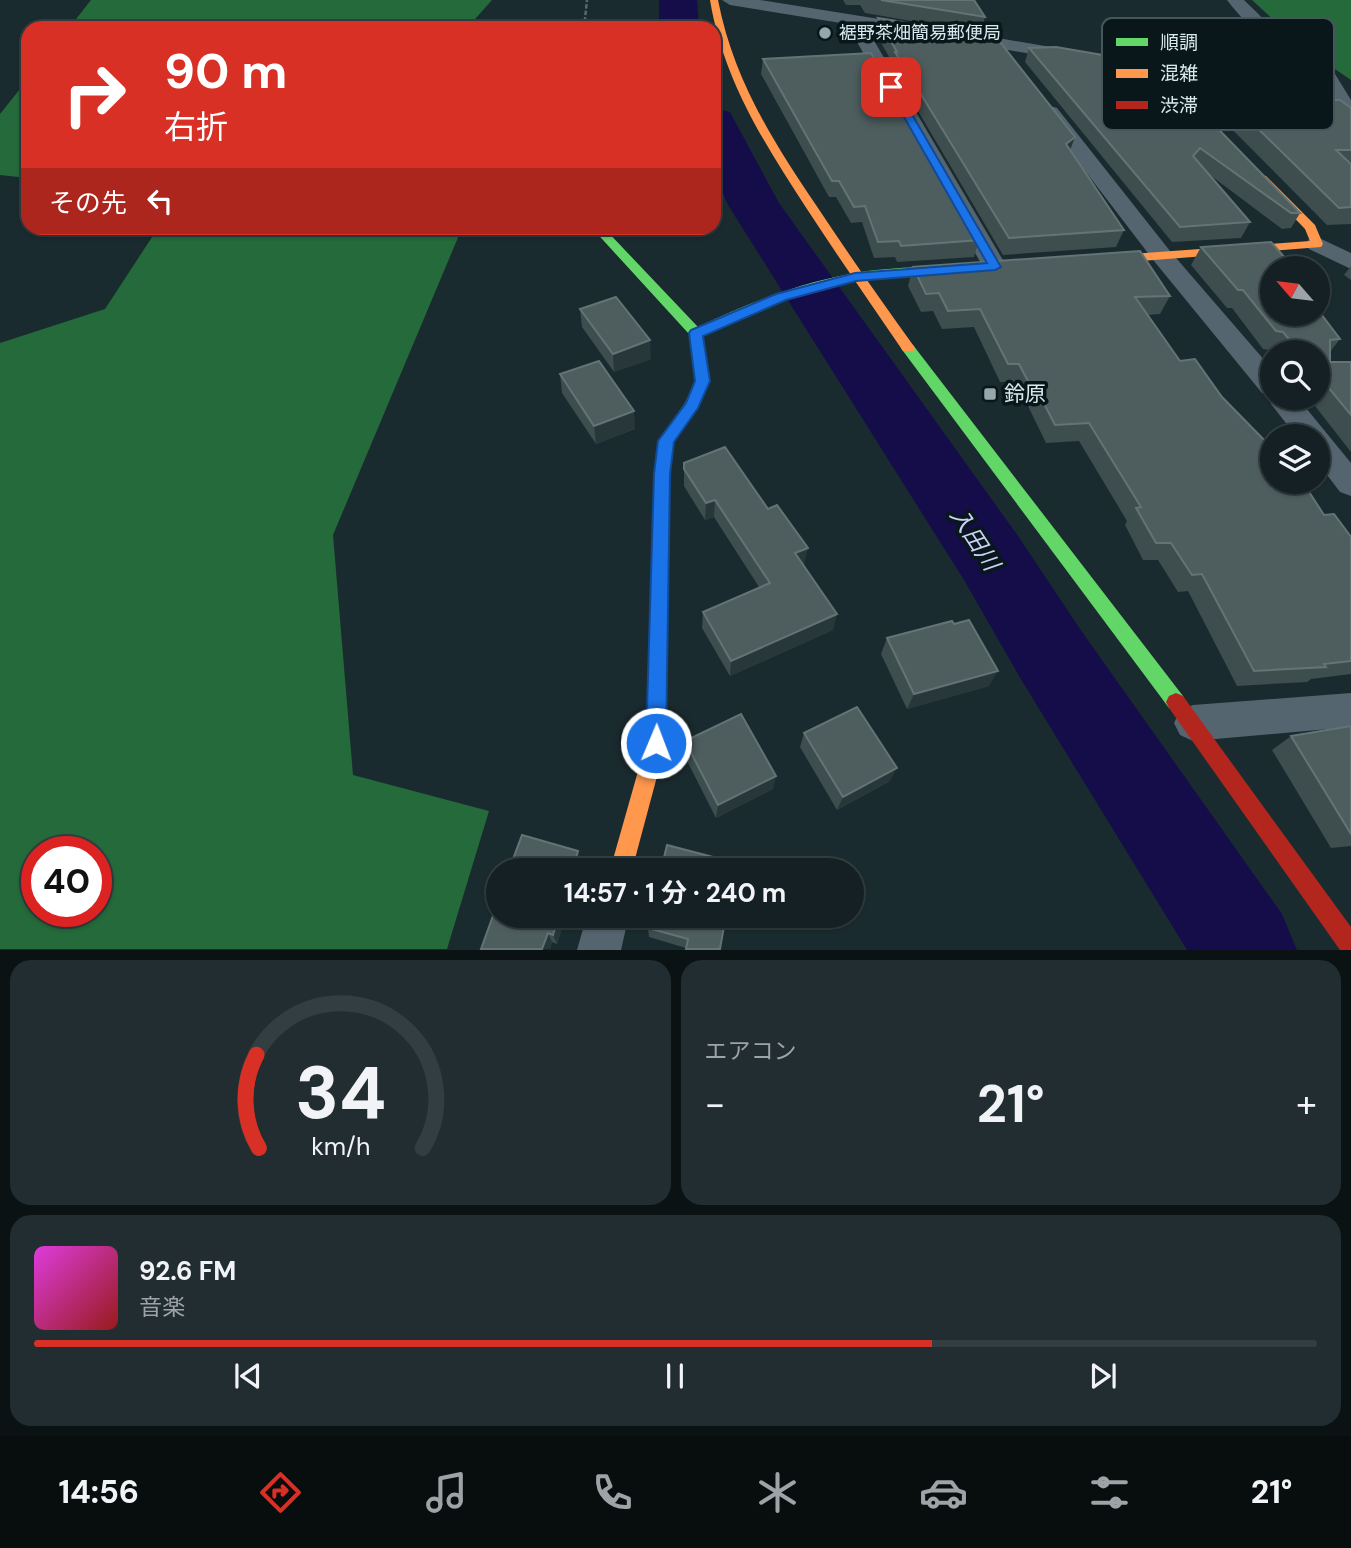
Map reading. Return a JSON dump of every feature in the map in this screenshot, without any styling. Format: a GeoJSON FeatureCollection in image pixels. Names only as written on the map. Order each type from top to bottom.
{"type":"FeatureCollection","features":[{"type":"Feature","properties":{"kind":"street"},"geometry":{"type":"LineString","coordinates":[[714,0],[715,21]]}},
{"type":"Feature","properties":{"kind":"street"},"geometry":{"type":"LineString","coordinates":[[730,0],[1102,61]]}},
{"type":"Feature","properties":{"kind":"street"},"geometry":{"type":"LineString","coordinates":[[1235,0],[1254,18]]}},
{"type":"Feature","properties":{"kind":"street"},"geometry":{"type":"LineString","coordinates":[[696,333],[781,297],[855,277],[1002,266],[853,19]]}},
{"type":"Feature","properties":{"kind":"street"},"geometry":{"type":"LineString","coordinates":[[997,43],[1013,64]]}},
{"type":"Feature","properties":{"kind":"street"},"geometry":{"type":"LineString","coordinates":[[721,49],[743,101],[855,277],[1193,723],[1351,946]]}},
{"type":"Feature","properties":{"kind":"street"},"geometry":{"type":"LineString","coordinates":[[1334,87],[1346,107],[1351,109]]}},
{"type":"Feature","properties":{"kind":"street"},"geometry":{"type":"LineString","coordinates":[[1038,96],[1162,256],[1260,367]]}},
{"type":"Feature","properties":{"kind":"street"},"geometry":{"type":"LineString","coordinates":[[1253,169],[1311,228],[1317,244]]}},
{"type":"Feature","properties":{"kind":"street"},"geometry":{"type":"LineString","coordinates":[[605,235],[696,333],[702,381],[692,405],[666,441],[662,474],[656,743],[624,858]]}},
{"type":"Feature","properties":{"kind":"street"},"geometry":{"type":"LineString","coordinates":[[1078,261],[1317,244],[1351,262]]}},
{"type":"Feature","properties":{"kind":"street"},"geometry":{"type":"LineString","coordinates":[[1292,410],[1303,424]]}},
{"type":"Feature","properties":{"kind":"street"},"geometry":{"type":"LineString","coordinates":[[1330,458],[1351,484]]}},
{"type":"Feature","properties":{"kind":"street"},"geometry":{"type":"LineString","coordinates":[[1193,723],[1351,710]]}},
{"type":"Feature","properties":{"kind":"street"},"geometry":{"type":"LineString","coordinates":[[599,950],[605,928]]}},
{"type":"Feature","properties":{"kind":"path"},"geometry":{"type":"LineString","coordinates":[[585,21],[587,0]]}},
{"type":"Feature","properties":{"kind":"green space"},"geometry":{"type":"Polygon","coordinates":[[[91,0],[492,0],[473,21],[74,21],[91,0]]]}},
{"type":"Feature","properties":{"kind":"green space"},"geometry":{"type":"Polygon","coordinates":[[[1252,0],[1351,0],[1351,80],[1334,68],[1334,18],[1272,18],[1252,0]]]}},
{"type":"Feature","properties":{"kind":"green space"},"geometry":{"type":"Polygon","coordinates":[[[21,88],[21,177],[0,175],[0,114],[21,88]]]}},
{"type":"Feature","properties":{"kind":"green space"},"geometry":{"type":"Polygon","coordinates":[[[153,235],[459,235],[333,535],[353,775],[489,811],[447,949],[0,949],[0,343],[105,309],[153,235]]]}},
{"type":"Feature","properties":{"kind":"building"},"geometry":{"type":"Polygon","coordinates":[[[881,0],[974,0],[985,17],[881,0]]]}},
{"type":"Feature","properties":{"kind":"building"},"geometry":{"type":"Polygon","coordinates":[[[878,18],[996,37],[1075,137],[1066,144],[1124,230],[1009,238],[895,52],[878,18]]]}},
{"type":"Feature","properties":{"kind":"building"},"geometry":{"type":"Polygon","coordinates":[[[1056,47],[1102,55],[1102,130],[1219,130],[1300,213],[1291,213],[1200,148],[1193,156],[1250,222],[1180,227],[1029,48],[1056,47]]]}},
{"type":"Feature","properties":{"kind":"building"},"geometry":{"type":"Polygon","coordinates":[[[871,53],[979,240],[901,246],[899,241],[878,242],[865,206],[854,207],[839,181],[832,181],[763,59],[871,53]]]}},
{"type":"Feature","properties":{"kind":"building"},"geometry":{"type":"Polygon","coordinates":[[[1334,100],[1340,100],[1351,108],[1351,150],[1336,150],[1351,164],[1351,207],[1339,208],[1259,130],[1334,130],[1334,100]]]}},
{"type":"Feature","properties":{"kind":"building"},"geometry":{"type":"Polygon","coordinates":[[[1271,242],[1283,256],[1260,256],[1260,311],[1243,290],[1238,290],[1201,247],[1271,242]]]}},
{"type":"Feature","properties":{"kind":"building"},"geometry":{"type":"Polygon","coordinates":[[[1140,251],[1170,296],[1135,297],[1180,361],[1195,359],[1222,397],[1260,436],[1260,494],[1310,494],[1324,515],[1334,514],[1351,537],[1351,661],[1324,664],[1326,667],[1254,671],[1202,574],[1192,575],[1171,543],[1156,543],[1136,508],[1141,507],[1089,423],[1055,425],[1035,386],[1031,387],[1019,364],[1008,364],[980,309],[948,311],[939,293],[926,294],[913,267],[1140,251]]]}},
{"type":"Feature","properties":{"kind":"building"},"geometry":{"type":"Polygon","coordinates":[[[616,297],[650,340],[613,354],[580,309],[616,297]]]}},
{"type":"Feature","properties":{"kind":"building"},"geometry":{"type":"Polygon","coordinates":[[[1272,326],[1330,326],[1340,339],[1289,340],[1283,332],[1276,331],[1272,326]]]}},
{"type":"Feature","properties":{"kind":"building"},"geometry":{"type":"Polygon","coordinates":[[[599,361],[634,411],[594,426],[560,374],[599,361]]]}},
{"type":"Feature","properties":{"kind":"building"},"geometry":{"type":"Polygon","coordinates":[[[1330,362],[1351,362],[1351,415],[1330,390],[1330,362]]]}},
{"type":"Feature","properties":{"kind":"building"},"geometry":{"type":"Polygon","coordinates":[[[725,447],[768,509],[777,505],[808,548],[795,553],[837,614],[731,661],[703,612],[770,583],[715,500],[706,503],[684,469],[684,463],[725,447]]]}},
{"type":"Feature","properties":{"kind":"building"},"geometry":{"type":"Polygon","coordinates":[[[969,620],[998,671],[914,694],[887,638],[952,621],[954,624],[969,620]]]}},
{"type":"Feature","properties":{"kind":"building"},"geometry":{"type":"Polygon","coordinates":[[[857,707],[897,768],[843,797],[804,733],[857,707]]]}},
{"type":"Feature","properties":{"kind":"building"},"geometry":{"type":"Polygon","coordinates":[[[741,714],[776,776],[718,805],[685,741],[741,714]]]}},
{"type":"Feature","properties":{"kind":"building"},"geometry":{"type":"Polygon","coordinates":[[[1351,726],[1351,834],[1291,736],[1351,726]]]}},
{"type":"Feature","properties":{"kind":"building"},"geometry":{"type":"Polygon","coordinates":[[[522,835],[578,851],[576,858],[513,858],[522,835]]]}},
{"type":"Feature","properties":{"kind":"building"},"geometry":{"type":"Polygon","coordinates":[[[667,845],[717,858],[664,858],[667,845]]]}},
{"type":"Feature","properties":{"kind":"building"},"geometry":{"type":"Polygon","coordinates":[[[489,928],[555,928],[553,935],[548,933],[542,949],[481,949],[489,928]]]}},
{"type":"Feature","properties":{"kind":"building"},"geometry":{"type":"Polygon","coordinates":[[[648,928],[724,928],[720,949],[686,949],[688,939],[648,928]]]}},
{"type":"Feature","properties":{"kind":"waterway","name":"入田川"},"geometry":{"type":"LineString","coordinates":[[678,0],[679,21]]}},
{"type":"Feature","properties":{"kind":"waterway","name":"入田川"},"geometry":{"type":"LineString","coordinates":[[721,137],[754,205],[991,558],[1051,655],[1246,950]]}},
{"type":"Feature","properties":{"kind":"traffic: fast"},"geometry":{"type":"LineString","coordinates":[[605,235],[696,333],[702,381],[692,405],[666,441],[662,474],[658,660]]}},
{"type":"Feature","properties":{"kind":"traffic: fast"},"geometry":{"type":"LineString","coordinates":[[696,333],[758,305],[823,284],[880,274],[964,269]]}},
{"type":"Feature","properties":{"kind":"traffic: fast"},"geometry":{"type":"LineString","coordinates":[[908,348],[1176,702]]}},
{"type":"Feature","properties":{"kind":"traffic: slow"},"geometry":{"type":"LineString","coordinates":[[714,0],[718,21]]}},
{"type":"Feature","properties":{"kind":"traffic: slow"},"geometry":{"type":"LineString","coordinates":[[721,35],[737,81],[762,131],[832,239],[908,348]]}},
{"type":"Feature","properties":{"kind":"traffic: slow"},"geometry":{"type":"LineString","coordinates":[[1090,261],[1317,244],[1311,228],[1262,178]]}},
{"type":"Feature","properties":{"kind":"traffic: slow"},"geometry":{"type":"LineString","coordinates":[[624,858],[656,743],[658,660]]}},
{"type":"Feature","properties":{"kind":"traffic: jam"},"geometry":{"type":"LineString","coordinates":[[1176,702],[1351,946]]}},
{"type":"Feature","properties":{"kind":"place","name":"裾野茶畑簡易郵便局"},"geometry":{"type":"Point","coordinates":[825,33]}},
{"type":"Feature","properties":{"kind":"place","name":"鈴原"},"geometry":{"type":"Point","coordinates":[990,394]}},
{"type":"Feature","properties":{"kind":"route"},"geometry":{"type":"LineString","coordinates":[[656,743],[662,474],[666,441],[692,405],[702,381],[696,333],[781,297],[855,277],[995,267],[891,87]]}}]}
